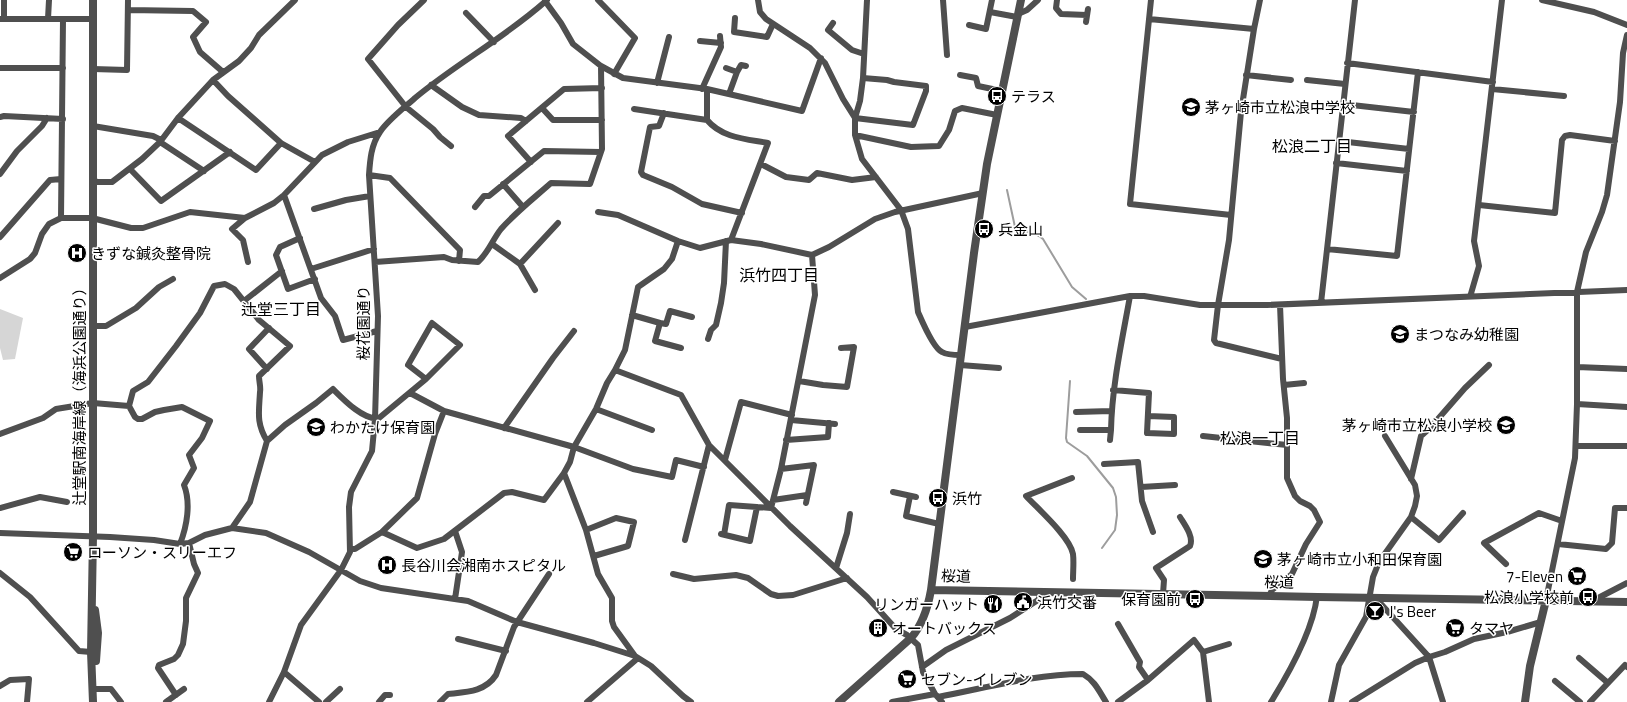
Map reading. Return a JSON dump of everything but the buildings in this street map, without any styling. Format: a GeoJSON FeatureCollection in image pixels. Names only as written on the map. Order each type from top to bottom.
{"type":"FeatureCollection","features":[{"type":"Feature","properties":{"kind":"street"},"geometry":{"type":"LineString","coordinates":[[4,0],[2,19],[93,19]]}},
{"type":"Feature","properties":{"kind":"street"},"geometry":{"type":"LineString","coordinates":[[48,0],[48,19]]}},
{"type":"Feature","properties":{"kind":"street","name":"辻堂駅南海岸線（海浜公園通り）"},"geometry":{"type":"LineString","coordinates":[[93,702],[91,652],[93,594],[92,218],[94,0]]}},
{"type":"Feature","properties":{"kind":"street"},"geometry":{"type":"LineString","coordinates":[[93,69],[128,70],[128,0]]}},
{"type":"Feature","properties":{"kind":"street"},"geometry":{"type":"LineString","coordinates":[[93,181],[112,182],[130,169],[161,141],[178,118],[213,80],[239,61],[251,48],[258,35],[294,0]]}},
{"type":"Feature","properties":{"kind":"street"},"geometry":{"type":"LineString","coordinates":[[424,0],[398,25],[368,59],[406,106],[451,146]]}},
{"type":"Feature","properties":{"kind":"street"},"geometry":{"type":"LineString","coordinates":[[598,0],[635,38],[614,74]]}},
{"type":"Feature","properties":{"kind":"street"},"geometry":{"type":"LineString","coordinates":[[758,0],[760,12],[773,24],[796,38],[821,58],[842,99],[855,118],[913,125],[926,91],[926,86],[863,78]]}},
{"type":"Feature","properties":{"kind":"street"},"geometry":{"type":"LineString","coordinates":[[867,0],[863,78],[860,101],[855,118],[855,135],[862,159],[901,210],[910,237],[918,312],[926,330],[938,350],[943,353],[961,355]]}},
{"type":"Feature","properties":{"kind":"street"},"geometry":{"type":"LineString","coordinates":[[944,0],[947,55]]}},
{"type":"Feature","properties":{"kind":"street"},"geometry":{"type":"LineString","coordinates":[[969,26],[986,29],[992,0]]}},
{"type":"Feature","properties":{"kind":"street"},"geometry":{"type":"LineString","coordinates":[[840,702],[911,638],[924,618],[928,608],[983,193],[997,115],[1021,0]]}},
{"type":"Feature","properties":{"kind":"street"},"geometry":{"type":"LineString","coordinates":[[990,12],[1018,15],[1027,10],[1038,0]]}},
{"type":"Feature","properties":{"kind":"street"},"geometry":{"type":"LineString","coordinates":[[1057,0],[1056,8],[1061,14],[1088,12],[1086,22]]}},
{"type":"Feature","properties":{"kind":"street"},"geometry":{"type":"LineString","coordinates":[[1151,0],[1130,204],[1231,215]]}},
{"type":"Feature","properties":{"kind":"street"},"geometry":{"type":"LineString","coordinates":[[1260,0],[1246,75],[1229,240],[1218,305],[1214,340],[1216,343],[1282,359]]}},
{"type":"Feature","properties":{"kind":"street"},"geometry":{"type":"LineString","coordinates":[[1321,303],[1354,0]]}},
{"type":"Feature","properties":{"kind":"street"},"geometry":{"type":"LineString","coordinates":[[1470,297],[1479,266],[1474,241],[1502,0]]}},
{"type":"Feature","properties":{"kind":"street"},"geometry":{"type":"LineString","coordinates":[[1542,0],[1594,12],[1627,25]]}},
{"type":"Feature","properties":{"kind":"street"},"geometry":{"type":"LineString","coordinates":[[546,1],[573,44],[614,74],[628,79],[705,89],[802,111],[821,58]]}},
{"type":"Feature","properties":{"kind":"street","name":"桜花園通り"},"geometry":{"type":"LineString","coordinates":[[269,702],[284,672],[301,625],[341,570],[351,549],[349,499],[356,480],[372,451],[375,419],[378,331],[369,175],[370,153],[380,132],[406,106],[432,85],[512,29],[546,1]]}},
{"type":"Feature","properties":{"kind":"street"},"geometry":{"type":"LineString","coordinates":[[128,10],[193,11],[206,22],[193,37],[200,52],[223,72]]}},
{"type":"Feature","properties":{"kind":"street"},"geometry":{"type":"LineString","coordinates":[[466,13],[494,42]]}},
{"type":"Feature","properties":{"kind":"street"},"geometry":{"type":"LineString","coordinates":[[735,18],[734,32],[767,37],[773,24]]}},
{"type":"Feature","properties":{"kind":"street"},"geometry":{"type":"LineString","coordinates":[[61,218],[63,19]]}},
{"type":"Feature","properties":{"kind":"street"},"geometry":{"type":"LineString","coordinates":[[1149,19],[1254,28]]}},
{"type":"Feature","properties":{"kind":"street"},"geometry":{"type":"LineString","coordinates":[[833,23],[828,30],[852,50],[864,54]]}},
{"type":"Feature","properties":{"kind":"street"},"geometry":{"type":"LineString","coordinates":[[1525,702],[1530,666],[1571,483],[1576,446],[1577,292],[1584,261],[1607,195],[1624,72],[1623,53],[1627,35]]}},
{"type":"Feature","properties":{"kind":"street"},"geometry":{"type":"LineString","coordinates":[[707,120],[705,89],[721,47],[720,36]]}},
{"type":"Feature","properties":{"kind":"street"},"geometry":{"type":"LineString","coordinates":[[657,83],[669,37]]}},
{"type":"Feature","properties":{"kind":"street"},"geometry":{"type":"LineString","coordinates":[[700,41],[721,43]]}},
{"type":"Feature","properties":{"kind":"street"},"geometry":{"type":"LineString","coordinates":[[1347,63],[1493,82]]}},
{"type":"Feature","properties":{"kind":"street"},"geometry":{"type":"LineString","coordinates":[[729,94],[741,65],[746,66]]}},
{"type":"Feature","properties":{"kind":"street"},"geometry":{"type":"LineString","coordinates":[[375,262],[444,257],[452,260],[478,262],[510,219],[551,184],[590,184],[601,152],[602,66]]}},
{"type":"Feature","properties":{"kind":"street"},"geometry":{"type":"LineString","coordinates":[[0,68],[63,68]]}},
{"type":"Feature","properties":{"kind":"street"},"geometry":{"type":"LineString","coordinates":[[726,68],[737,72]]}},
{"type":"Feature","properties":{"kind":"street"},"geometry":{"type":"LineString","coordinates":[[1327,249],[1397,256],[1418,72]]}},
{"type":"Feature","properties":{"kind":"street"},"geometry":{"type":"LineString","coordinates":[[960,75],[976,78],[978,86],[1002,90]]}},
{"type":"Feature","properties":{"kind":"street"},"geometry":{"type":"LineString","coordinates":[[1246,75],[1291,80]]}},
{"type":"Feature","properties":{"kind":"street"},"geometry":{"type":"LineString","coordinates":[[213,80],[228,96],[281,143],[315,162]]}},
{"type":"Feature","properties":{"kind":"street"},"geometry":{"type":"LineString","coordinates":[[1307,80],[1345,84]]}},
{"type":"Feature","properties":{"kind":"street"},"geometry":{"type":"LineString","coordinates":[[432,85],[462,108],[479,115],[521,118],[526,121]]}},
{"type":"Feature","properties":{"kind":"street"},"geometry":{"type":"LineString","coordinates":[[531,162],[508,136],[564,89],[602,88]]}},
{"type":"Feature","properties":{"kind":"street"},"geometry":{"type":"LineString","coordinates":[[1492,89],[1564,96]]}},
{"type":"Feature","properties":{"kind":"street"},"geometry":{"type":"LineString","coordinates":[[1343,104],[1414,112]]}},
{"type":"Feature","properties":{"kind":"street"},"geometry":{"type":"LineString","coordinates":[[542,108],[552,120],[602,120]]}},
{"type":"Feature","properties":{"kind":"street"},"geometry":{"type":"LineString","coordinates":[[855,135],[911,147],[939,146],[949,130],[955,111],[962,108],[997,115]]}},
{"type":"Feature","properties":{"kind":"street"},"geometry":{"type":"LineString","coordinates":[[634,109],[707,120],[730,136],[768,143],[742,213],[729,241],[721,303],[716,325],[711,330],[708,339]]}},
{"type":"Feature","properties":{"kind":"street"},"geometry":{"type":"LineString","coordinates":[[664,113],[659,126],[650,127],[641,172],[643,175],[672,186],[702,204],[742,213]]}},
{"type":"Feature","properties":{"kind":"street"},"geometry":{"type":"LineString","coordinates":[[0,117],[63,119]]}},
{"type":"Feature","properties":{"kind":"street"},"geometry":{"type":"LineString","coordinates":[[0,174],[17,151],[42,126],[47,118]]}},
{"type":"Feature","properties":{"kind":"street"},"geometry":{"type":"LineString","coordinates":[[178,118],[256,170],[281,143]]}},
{"type":"Feature","properties":{"kind":"street"},"geometry":{"type":"LineString","coordinates":[[93,126],[153,136],[204,171]]}},
{"type":"Feature","properties":{"kind":"street"},"geometry":{"type":"LineString","coordinates":[[248,262],[243,240],[232,229],[245,218],[274,203],[284,195],[322,155],[343,144],[380,132]]}},
{"type":"Feature","properties":{"kind":"street"},"geometry":{"type":"LineString","coordinates":[[1479,205],[1555,213],[1562,140],[1565,136],[1570,135],[1615,141]]}},
{"type":"Feature","properties":{"kind":"street"},"geometry":{"type":"LineString","coordinates":[[1339,141],[1409,149]]}},
{"type":"Feature","properties":{"kind":"street"},"geometry":{"type":"LineString","coordinates":[[476,207],[484,196],[488,196],[544,151],[601,152]]}},
{"type":"Feature","properties":{"kind":"street"},"geometry":{"type":"LineString","coordinates":[[130,169],[161,201],[230,152]]}},
{"type":"Feature","properties":{"kind":"street"},"geometry":{"type":"LineString","coordinates":[[1336,163],[1407,171]]}},
{"type":"Feature","properties":{"kind":"street"},"geometry":{"type":"LineString","coordinates":[[760,164],[786,177],[809,180],[817,173],[852,180],[876,177]]}},
{"type":"Feature","properties":{"kind":"street"},"geometry":{"type":"LineString","coordinates":[[369,175],[390,178],[460,250],[459,261]]}},
{"type":"Feature","properties":{"kind":"street"},"geometry":{"type":"LineString","coordinates":[[0,237],[50,180],[61,179]]}},
{"type":"Feature","properties":{"kind":"street"},"geometry":{"type":"LineString","coordinates":[[503,184],[523,207]]}},
{"type":"Feature","properties":{"kind":"street"},"geometry":{"type":"LineString","coordinates":[[598,212],[618,215],[678,241],[700,248],[729,241],[761,244],[812,255],[829,247],[875,218],[901,210],[983,193]]}},
{"type":"Feature","properties":{"kind":"street"},"geometry":{"type":"LineString","coordinates":[[284,195],[321,298],[335,316],[343,340],[378,331]]}},
{"type":"Feature","properties":{"kind":"street"},"geometry":{"type":"LineString","coordinates":[[314,210],[346,200],[370,196]]}},
{"type":"Feature","properties":{"kind":"street"},"geometry":{"type":"LineString","coordinates":[[0,278],[30,259],[35,254],[42,234],[49,224],[61,218],[92,218],[131,228],[142,228],[190,212],[245,218]]}},
{"type":"Feature","properties":{"kind":"street"},"geometry":{"type":"LineString","coordinates":[[520,264],[558,223]]}},
{"type":"Feature","properties":{"kind":"street"},"geometry":{"type":"LineString","coordinates":[[300,238],[280,247],[276,255],[288,289],[315,279]]}},
{"type":"Feature","properties":{"kind":"street"},"geometry":{"type":"LineString","coordinates":[[382,532],[417,548],[444,539],[504,493],[512,492],[544,500],[564,473],[570,462],[574,447],[596,409],[607,383],[625,350],[638,287],[664,269],[672,259],[678,241]]}},
{"type":"Feature","properties":{"kind":"street"},"geometry":{"type":"LineString","coordinates":[[492,244],[520,264],[535,290]]}},
{"type":"Feature","properties":{"kind":"street"},"geometry":{"type":"LineString","coordinates":[[311,269],[374,248]]}},
{"type":"Feature","properties":{"kind":"street"},"geometry":{"type":"LineString","coordinates":[[771,508],[792,418],[802,355],[815,295],[812,255]]}},
{"type":"Feature","properties":{"kind":"street"},"geometry":{"type":"LineString","coordinates":[[244,301],[282,271]]}},
{"type":"Feature","properties":{"kind":"street"},"geometry":{"type":"LineString","coordinates":[[93,326],[106,326],[136,308],[159,287],[172,280]]}},
{"type":"Feature","properties":{"kind":"street"},"geometry":{"type":"LineString","coordinates":[[180,544],[185,528],[188,496],[184,485],[194,468],[189,455],[202,438],[210,421],[182,407],[155,412],[138,419],[135,417],[129,406],[133,391],[148,382],[176,346],[200,313],[214,286],[225,284],[234,289],[259,320],[290,346],[259,376],[261,391],[258,410],[259,423],[267,441]]}},
{"type":"Feature","properties":{"kind":"street"},"geometry":{"type":"LineString","coordinates":[[965,327],[1130,296],[1144,296],[1200,304],[1280,305],[1627,290]]}},
{"type":"Feature","properties":{"kind":"street"},"geometry":{"type":"LineString","coordinates":[[1110,440],[1113,390],[1130,296]]}},
{"type":"Feature","properties":{"kind":"street"},"geometry":{"type":"LineString","coordinates":[[1268,596],[1272,590],[1292,574],[1306,544],[1320,522],[1314,510],[1310,506],[1300,501],[1291,489],[1287,478],[1287,445],[1280,305]]}},
{"type":"Feature","properties":{"kind":"street"},"geometry":{"type":"LineString","coordinates":[[632,315],[666,324],[670,311],[692,317]]}},
{"type":"Feature","properties":{"kind":"street"},"geometry":{"type":"LineString","coordinates":[[232,528],[250,502],[267,441],[285,425],[316,404],[333,388],[343,399],[359,412],[375,419],[379,418],[410,394],[426,379],[460,345],[432,323],[408,365],[426,379]]}},
{"type":"Feature","properties":{"kind":"street"},"geometry":{"type":"LineString","coordinates":[[660,323],[655,341],[681,348]]}},
{"type":"Feature","properties":{"kind":"street"},"geometry":{"type":"LineString","coordinates":[[267,369],[249,350],[269,328]]}},
{"type":"Feature","properties":{"kind":"street"},"geometry":{"type":"LineString","coordinates":[[504,428],[553,358],[574,332]]}},
{"type":"Feature","properties":{"kind":"street"},"geometry":{"type":"LineString","coordinates":[[799,381],[847,387],[854,347],[840,348]]}},
{"type":"Feature","properties":{"kind":"street"},"geometry":{"type":"LineString","coordinates":[[1411,479],[1421,436],[1435,423],[1465,388],[1489,365]]}},
{"type":"Feature","properties":{"kind":"street"},"geometry":{"type":"LineString","coordinates":[[960,366],[999,368]]}},
{"type":"Feature","properties":{"kind":"street"},"geometry":{"type":"LineString","coordinates":[[1577,367],[1627,370]]}},
{"type":"Feature","properties":{"kind":"street"},"geometry":{"type":"LineString","coordinates":[[615,370],[681,395],[709,445],[771,508],[867,597],[896,629],[911,638],[919,648],[923,672],[936,696],[942,702]]}},
{"type":"Feature","properties":{"kind":"street"},"geometry":{"type":"LineString","coordinates":[[1284,385],[1304,383]]}},
{"type":"Feature","properties":{"kind":"street"},"geometry":{"type":"LineString","coordinates":[[1148,416],[1174,417],[1174,434],[1147,433],[1149,385]]}},
{"type":"Feature","properties":{"kind":"street"},"geometry":{"type":"LineString","coordinates":[[1113,390],[1149,393]]}},
{"type":"Feature","properties":{"kind":"street"},"geometry":{"type":"LineString","coordinates":[[410,394],[444,412],[574,447],[633,469],[672,477],[676,460],[704,466]]}},
{"type":"Feature","properties":{"kind":"street"},"geometry":{"type":"LineString","coordinates":[[725,460],[741,402],[792,418],[832,424],[828,437],[786,440]]}},
{"type":"Feature","properties":{"kind":"street"},"geometry":{"type":"LineString","coordinates":[[0,434],[43,418],[56,409],[93,403],[129,406]]}},
{"type":"Feature","properties":{"kind":"street"},"geometry":{"type":"LineString","coordinates":[[1577,404],[1627,407]]}},
{"type":"Feature","properties":{"kind":"street"},"geometry":{"type":"LineString","coordinates":[[596,409],[650,427]]}},
{"type":"Feature","properties":{"kind":"street"},"geometry":{"type":"LineString","coordinates":[[1076,412],[1111,411]]}},
{"type":"Feature","properties":{"kind":"street"},"geometry":{"type":"LineString","coordinates":[[351,549],[355,549],[382,532],[417,498],[435,434],[444,412]]}},
{"type":"Feature","properties":{"kind":"street"},"geometry":{"type":"LineString","coordinates":[[1080,430],[1110,430]]}},
{"type":"Feature","properties":{"kind":"street"},"geometry":{"type":"LineString","coordinates":[[1203,436],[1287,445]]}},
{"type":"Feature","properties":{"kind":"street"},"geometry":{"type":"LineString","coordinates":[[1331,702],[1336,671],[1366,616],[1374,577],[1380,562],[1411,517],[1415,506],[1417,496],[1415,485],[1385,436]]}},
{"type":"Feature","properties":{"kind":"street"},"geometry":{"type":"LineString","coordinates":[[685,540],[709,445]]}},
{"type":"Feature","properties":{"kind":"street"},"geometry":{"type":"LineString","coordinates":[[1576,446],[1627,446]]}},
{"type":"Feature","properties":{"kind":"street"},"geometry":{"type":"LineString","coordinates":[[1104,464],[1138,462],[1142,501],[1154,532]]}},
{"type":"Feature","properties":{"kind":"street"},"geometry":{"type":"LineString","coordinates":[[781,469],[814,465],[806,503]]}},
{"type":"Feature","properties":{"kind":"street"},"geometry":{"type":"LineString","coordinates":[[564,473],[586,530],[598,574],[613,602],[612,621],[614,627],[637,657]]}},
{"type":"Feature","properties":{"kind":"street"},"geometry":{"type":"LineString","coordinates":[[1072,478],[1026,496],[1059,530],[1070,546],[1073,553],[1072,579]]}},
{"type":"Feature","properties":{"kind":"street"},"geometry":{"type":"LineString","coordinates":[[1141,487],[1175,485]]}},
{"type":"Feature","properties":{"kind":"street"},"geometry":{"type":"LineString","coordinates":[[893,492],[913,497],[906,516],[939,524]]}},
{"type":"Feature","properties":{"kind":"street"},"geometry":{"type":"LineString","coordinates":[[773,500],[807,496]]}},
{"type":"Feature","properties":{"kind":"street"},"geometry":{"type":"LineString","coordinates":[[0,508],[40,497],[67,502]]}},
{"type":"Feature","properties":{"kind":"street"},"geometry":{"type":"LineString","coordinates":[[757,507],[750,541],[722,535],[729,505],[757,507],[771,508]]}},
{"type":"Feature","properties":{"kind":"street"},"geometry":{"type":"LineString","coordinates":[[1558,544],[1606,549],[1612,543],[1615,508],[1627,508]]}},
{"type":"Feature","properties":{"kind":"street"},"geometry":{"type":"LineString","coordinates":[[1411,517],[1439,540],[1463,513]]}},
{"type":"Feature","properties":{"kind":"street"},"geometry":{"type":"LineString","coordinates":[[1506,564],[1484,543],[1539,513],[1562,521]]}},
{"type":"Feature","properties":{"kind":"street"},"geometry":{"type":"LineString","coordinates":[[836,568],[846,537],[850,514]]}},
{"type":"Feature","properties":{"kind":"street"},"geometry":{"type":"LineString","coordinates":[[1163,594],[1164,580],[1156,568],[1190,546],[1192,543],[1188,531],[1180,517]]}},
{"type":"Feature","properties":{"kind":"street"},"geometry":{"type":"LineString","coordinates":[[586,530],[616,518],[634,522],[628,546],[594,556]]}},
{"type":"Feature","properties":{"kind":"street"},"geometry":{"type":"LineString","coordinates":[[0,533],[93,536],[154,540],[180,544],[189,543],[205,535],[232,528],[266,534],[309,552],[360,580],[381,588],[455,599],[482,606],[517,622],[594,642],[637,657],[651,666],[691,702]]}},
{"type":"Feature","properties":{"kind":"street"},"geometry":{"type":"LineString","coordinates":[[455,531],[462,552],[455,599]]}},
{"type":"Feature","properties":{"kind":"street"},"geometry":{"type":"LineString","coordinates":[[176,695],[158,668],[159,665],[174,659],[178,655],[183,644],[186,621],[186,598],[198,573],[194,564],[189,543]]}},
{"type":"Feature","properties":{"kind":"street"},"geometry":{"type":"LineString","coordinates":[[1,574],[30,597],[79,651],[91,652]]}},
{"type":"Feature","properties":{"kind":"street"},"geometry":{"type":"LineString","coordinates":[[440,702],[448,694],[472,692],[482,688],[492,681],[517,622],[549,574]]}},
{"type":"Feature","properties":{"kind":"street"},"geometry":{"type":"LineString","coordinates":[[673,574],[694,579],[736,575],[748,578],[771,594],[778,596],[793,595],[847,578]]}},
{"type":"Feature","properties":{"kind":"street"},"geometry":{"type":"LineString","coordinates":[[1599,602],[1600,597],[1627,583]]}},
{"type":"Feature","properties":{"kind":"street","name":"桜道"},"geometry":{"type":"LineString","coordinates":[[931,590],[1627,602]]}},
{"type":"Feature","properties":{"kind":"street"},"geometry":{"type":"LineString","coordinates":[[922,667],[946,650],[1010,618],[1038,600],[1042,592]]}},
{"type":"Feature","properties":{"kind":"street","name":"辻堂駅南海岸線（海浜公園通り）"},"geometry":{"type":"LineString","coordinates":[[93,594],[98,632],[93,676]]}},
{"type":"Feature","properties":{"kind":"street"},"geometry":{"type":"LineString","coordinates":[[1271,702],[1296,659],[1309,626],[1317,596]]}},
{"type":"Feature","properties":{"kind":"street"},"geometry":{"type":"LineString","coordinates":[[1378,598],[1381,604],[1429,657],[1443,702]]}},
{"type":"Feature","properties":{"kind":"street"},"geometry":{"type":"LineString","coordinates":[[1352,702],[1415,663],[1429,657],[1474,640],[1540,622]]}},
{"type":"Feature","properties":{"kind":"street"},"geometry":{"type":"LineString","coordinates":[[1118,624],[1140,662],[1139,667],[1148,680]]}},
{"type":"Feature","properties":{"kind":"street"},"geometry":{"type":"LineString","coordinates":[[458,639],[506,651]]}},
{"type":"Feature","properties":{"kind":"street"},"geometry":{"type":"LineString","coordinates":[[1118,702],[1148,680],[1194,640],[1202,652],[1209,702]]}},
{"type":"Feature","properties":{"kind":"street"},"geometry":{"type":"LineString","coordinates":[[1202,652],[1229,644]]}},
{"type":"Feature","properties":{"kind":"street"},"geometry":{"type":"LineString","coordinates":[[587,702],[637,657]]}},
{"type":"Feature","properties":{"kind":"street"},"geometry":{"type":"LineString","coordinates":[[1580,658],[1608,683]]}},
{"type":"Feature","properties":{"kind":"street"},"geometry":{"type":"LineString","coordinates":[[1590,702],[1625,665],[1627,666]]}},
{"type":"Feature","properties":{"kind":"street"},"geometry":{"type":"LineString","coordinates":[[284,672],[319,702]]}},
{"type":"Feature","properties":{"kind":"street"},"geometry":{"type":"LineString","coordinates":[[892,702],[1011,683],[1028,678],[1083,674],[1095,683],[1106,702]]}},
{"type":"Feature","properties":{"kind":"street"},"geometry":{"type":"LineString","coordinates":[[0,686],[10,680],[29,679],[27,702]]}},
{"type":"Feature","properties":{"kind":"street"},"geometry":{"type":"LineString","coordinates":[[1555,680],[1580,702]]}},
{"type":"Feature","properties":{"kind":"street"},"geometry":{"type":"LineString","coordinates":[[93,689],[111,689],[121,702]]}},
{"type":"Feature","properties":{"kind":"street"},"geometry":{"type":"LineString","coordinates":[[166,702],[184,689]]}},
{"type":"Feature","properties":{"kind":"street"},"geometry":{"type":"LineString","coordinates":[[326,702],[340,689]]}},
{"type":"Feature","properties":{"kind":"street"},"geometry":{"type":"LineString","coordinates":[[379,702],[386,695],[390,695]]}},
{"type":"Feature","properties":{"kind":"shaded area"},"geometry":{"type":"Polygon","coordinates":[[[0,309],[23,318],[15,359],[3,360],[0,348],[0,309]]]}},
{"type":"Feature","properties":{"kind":"waterway"},"geometry":{"type":"LineString","coordinates":[[1007,190],[1015,227],[1040,236],[1043,239],[1072,287],[1086,299]]}},
{"type":"Feature","properties":{"kind":"waterway"},"geometry":{"type":"LineString","coordinates":[[1070,381],[1067,442],[1087,456],[1113,488],[1116,497],[1117,515],[1115,530],[1102,548]]}},
{"type":"Feature","properties":{"kind":"place","name":"テラス"},"geometry":{"type":"Point","coordinates":[997,96]}},
{"type":"Feature","properties":{"kind":"place","name":"茅ヶ崎市立松浪中学校"},"geometry":{"type":"Point","coordinates":[1191,107]}},
{"type":"Feature","properties":{"kind":"place","name":"兵金山"},"geometry":{"type":"Point","coordinates":[984,229]}},
{"type":"Feature","properties":{"kind":"place","name":"きずな鍼灸整骨院"},"geometry":{"type":"Point","coordinates":[77,253]}},
{"type":"Feature","properties":{"kind":"place","name":"まつなみ幼稚園"},"geometry":{"type":"Point","coordinates":[1400,334]}},
{"type":"Feature","properties":{"kind":"place","name":"茅ヶ崎市立松浪小学校"},"geometry":{"type":"Point","coordinates":[1506,425]}},
{"type":"Feature","properties":{"kind":"place","name":"わかたけ保育園"},"geometry":{"type":"Point","coordinates":[316,427]}},
{"type":"Feature","properties":{"kind":"place","name":"浜竹"},"geometry":{"type":"Point","coordinates":[938,498]}},
{"type":"Feature","properties":{"kind":"place","name":"ローソン・スリーエフ"},"geometry":{"type":"Point","coordinates":[73,552]}},
{"type":"Feature","properties":{"kind":"place","name":"茅ヶ崎市立小和田保育園"},"geometry":{"type":"Point","coordinates":[1263,559]}},
{"type":"Feature","properties":{"kind":"place","name":"長谷川会湘南ホスピタル"},"geometry":{"type":"Point","coordinates":[387,565]}},
{"type":"Feature","properties":{"kind":"place","name":"7-Eleven"},"geometry":{"type":"Point","coordinates":[1577,576]}},
{"type":"Feature","properties":{"kind":"place","name":"松浪小学校前"},"geometry":{"type":"Point","coordinates":[1588,597]}},
{"type":"Feature","properties":{"kind":"place","name":"保育園前"},"geometry":{"type":"Point","coordinates":[1195,599]}},
{"type":"Feature","properties":{"kind":"place","name":"浜竹交番"},"geometry":{"type":"Point","coordinates":[1023,602]}},
{"type":"Feature","properties":{"kind":"place","name":"リンガーハット"},"geometry":{"type":"Point","coordinates":[993,604]}},
{"type":"Feature","properties":{"kind":"place","name":"J's Beer"},"geometry":{"type":"Point","coordinates":[1375,611]}},
{"type":"Feature","properties":{"kind":"place","name":"オートバックス"},"geometry":{"type":"Point","coordinates":[878,628]}},
{"type":"Feature","properties":{"kind":"place","name":"タマヤ"},"geometry":{"type":"Point","coordinates":[1455,628]}},
{"type":"Feature","properties":{"kind":"place","name":"セブン-イレブン"},"geometry":{"type":"Point","coordinates":[907,679]}},
{"type":"Feature","properties":{"kind":"district","name":"松浪二丁目"},"geometry":{"type":"Point","coordinates":[1312,146]}},
{"type":"Feature","properties":{"kind":"district","name":"浜竹四丁目"},"geometry":{"type":"Point","coordinates":[779,275]}},
{"type":"Feature","properties":{"kind":"district","name":"辻堂三丁目"},"geometry":{"type":"Point","coordinates":[281,309]}},
{"type":"Feature","properties":{"kind":"district","name":"松浪一丁目"},"geometry":{"type":"Point","coordinates":[1260,438]}}]}
